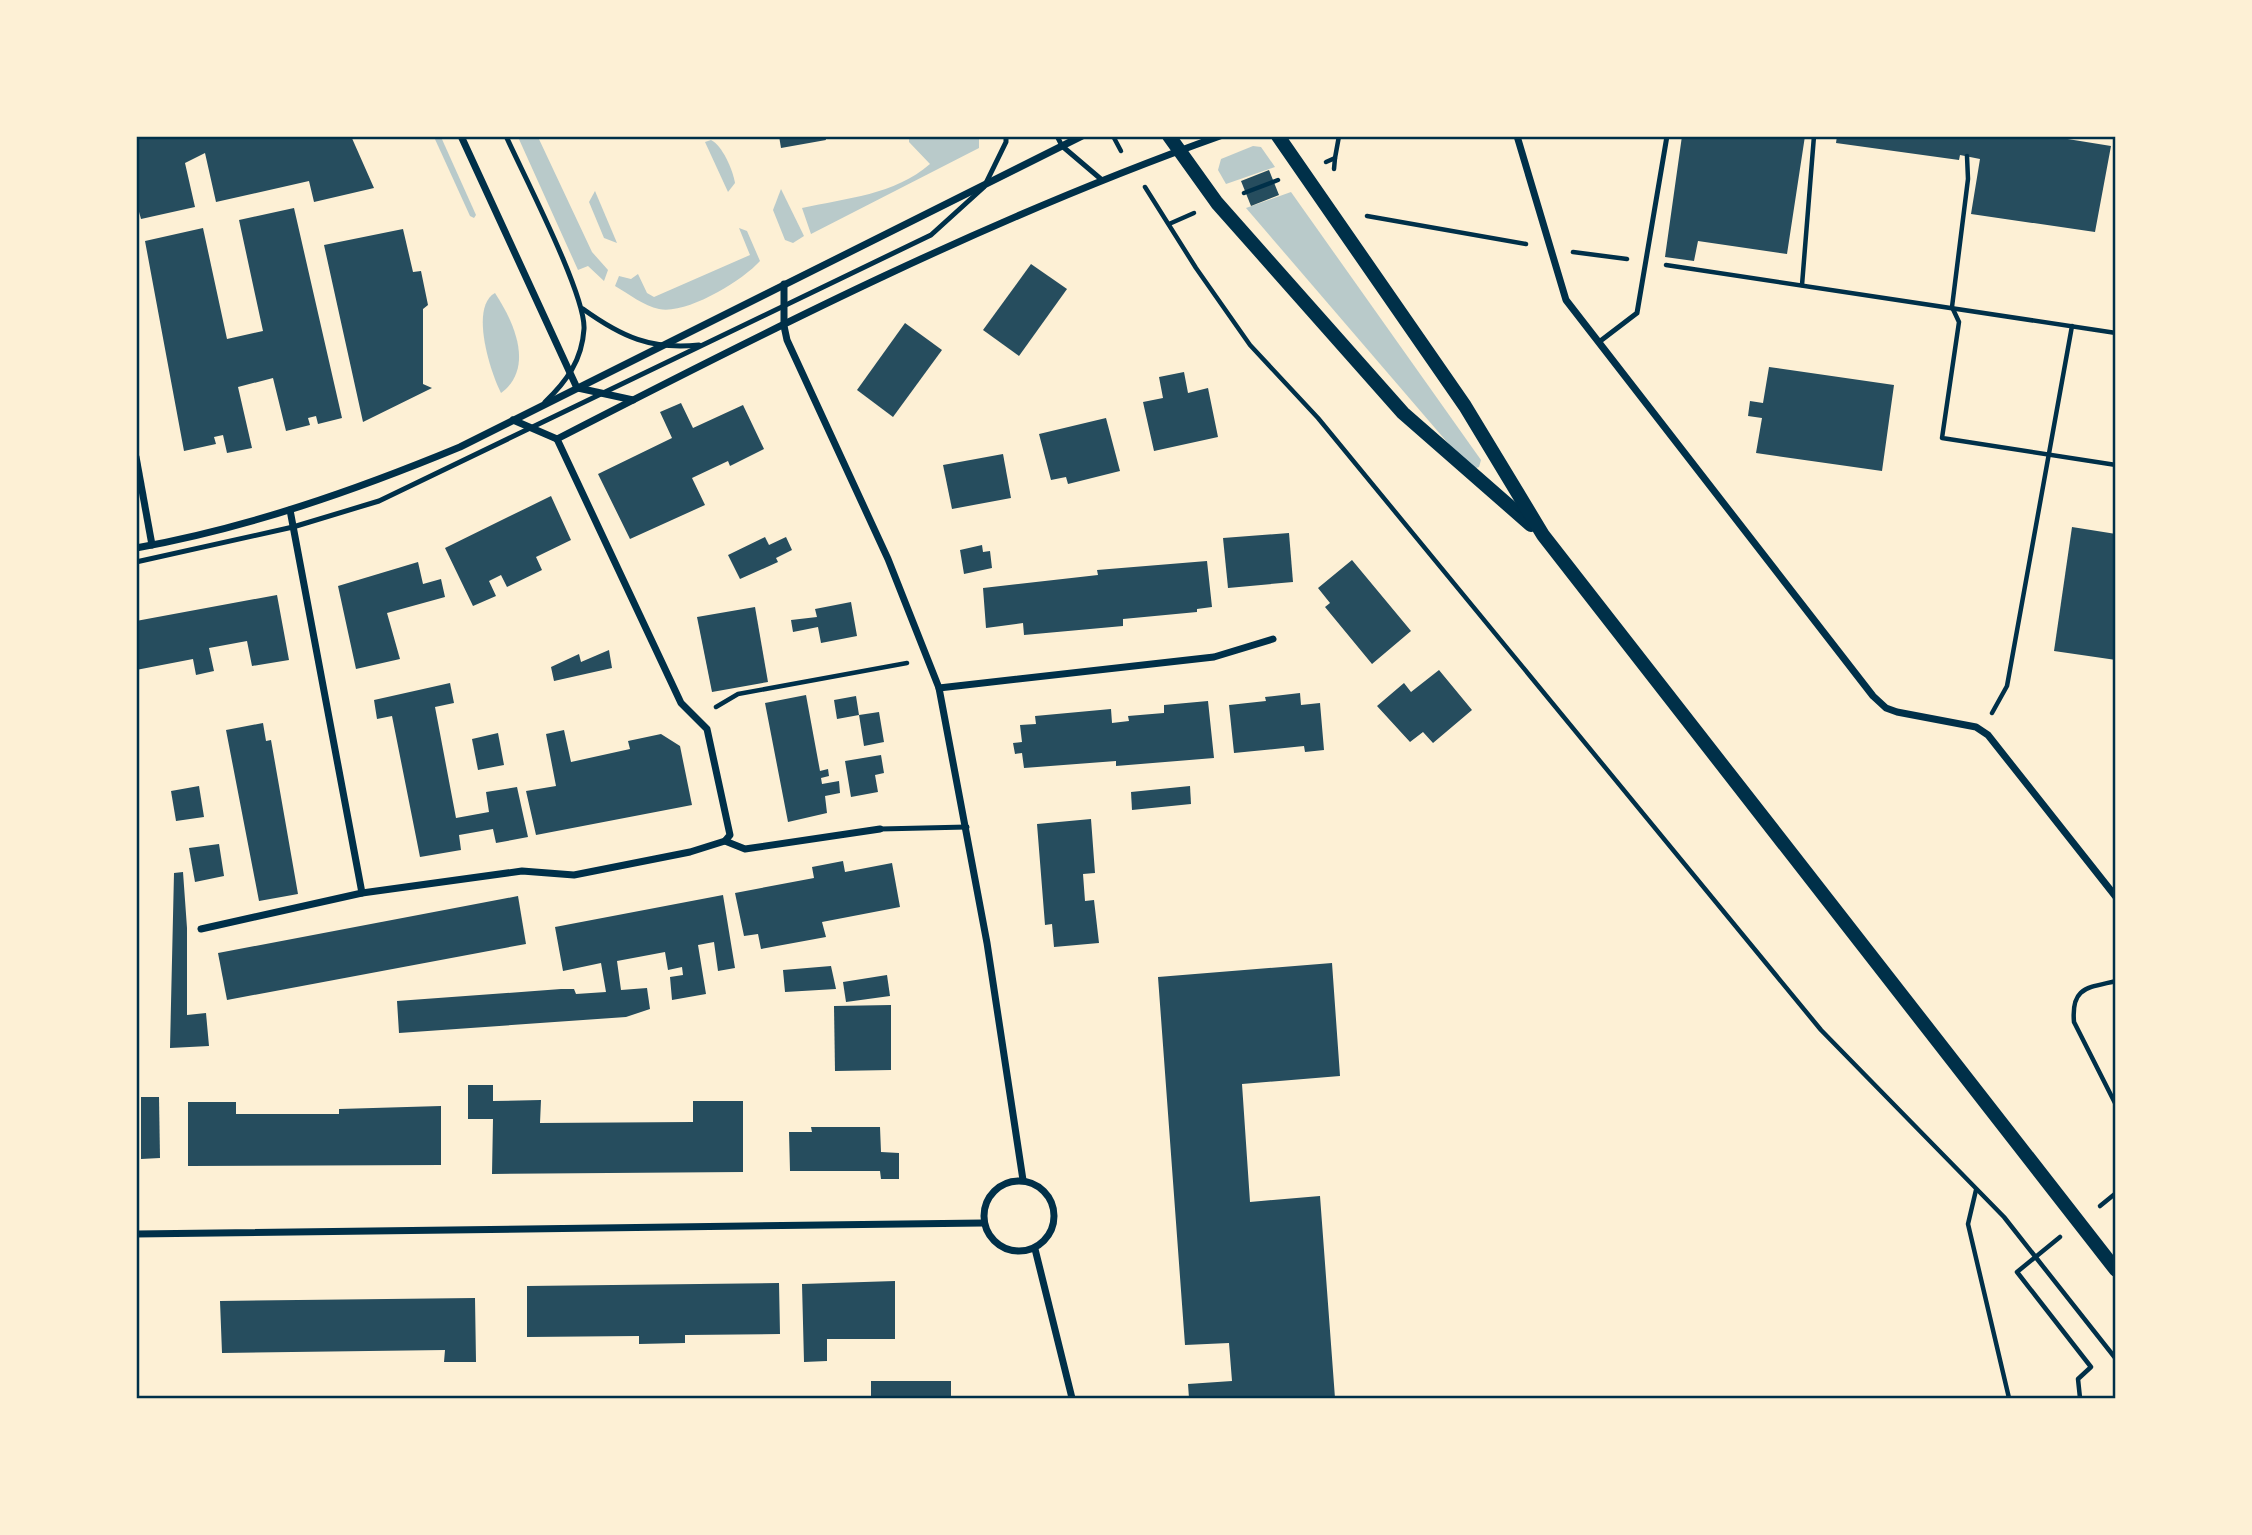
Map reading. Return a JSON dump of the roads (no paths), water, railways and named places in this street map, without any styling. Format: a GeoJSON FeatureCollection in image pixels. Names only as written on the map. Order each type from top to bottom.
{"type":"FeatureCollection","features":[{"type":"Feature","properties":{"kind":"main road"},"geometry":{"type":"LineString","coordinates":[[1169,136],[1217,203],[1403,413],[1543,535]]}},
{"type":"Feature","properties":{"kind":"main road"},"geometry":{"type":"LineString","coordinates":[[1278,136],[1465,406],[1543,535],[2111,1264]]}},
{"type":"Feature","properties":{"kind":"street"},"geometry":{"type":"LineString","coordinates":[[461,136],[577,388],[633,400]]}},
{"type":"Feature","properties":{"kind":"street"},"geometry":{"type":"LineString","coordinates":[[136,548],[290,510],[407,469],[538,409],[658,346],[984,187],[1082,136]]}},
{"type":"Feature","properties":{"kind":"street"},"geometry":{"type":"LineString","coordinates":[[557,439],[784,326],[1043,204],[1220,136]]}},
{"type":"Feature","properties":{"kind":"street"},"geometry":{"type":"LineString","coordinates":[[1517,136],[1566,300],[1873,696],[1886,708],[1897,712],[1976,727],[1988,735],[2116,897]]}},
{"type":"Feature","properties":{"kind":"street"},"geometry":{"type":"LineString","coordinates":[[785,285],[784,326],[797,362],[888,559],[939,688],[967,827],[1023,1180]]}},
{"type":"Feature","properties":{"kind":"street"},"geometry":{"type":"LineString","coordinates":[[201,929],[362,893],[522,871],[574,876],[690,852],[725,841],[730,835],[707,729],[681,703],[557,439],[513,420]]}},
{"type":"Feature","properties":{"kind":"street"},"geometry":{"type":"LineString","coordinates":[[136,457],[152,545]]}},
{"type":"Feature","properties":{"kind":"street"},"geometry":{"type":"LineString","coordinates":[[290,510],[362,893]]}},
{"type":"Feature","properties":{"kind":"street"},"geometry":{"type":"LineString","coordinates":[[939,688],[1214,657],[1273,639]]}},
{"type":"Feature","properties":{"kind":"street"},"geometry":{"type":"LineString","coordinates":[[725,841],[745,849],[880,830]]}},
{"type":"Feature","properties":{"kind":"street"},"geometry":{"type":"LineString","coordinates":[[1023,1180],[1041,1188],[1054,1208],[1052,1232],[1035,1249],[1014,1253],[994,1243],[983,1223],[985,1202],[999,1186],[1023,1180]]}},
{"type":"Feature","properties":{"kind":"street"},"geometry":{"type":"LineString","coordinates":[[136,1234],[983,1223]]}},
{"type":"Feature","properties":{"kind":"street"},"geometry":{"type":"LineString","coordinates":[[1035,1249],[1072,1398]]}},
{"type":"Feature","properties":{"kind":"lane"},"geometry":{"type":"LineString","coordinates":[[506,136],[583,309],[581,353],[570,376],[538,409]]}},
{"type":"Feature","properties":{"kind":"lane"},"geometry":{"type":"LineString","coordinates":[[136,562],[293,527],[379,501],[931,235],[984,187],[1006,142],[1006,136]]}},
{"type":"Feature","properties":{"kind":"lane"},"geometry":{"type":"LineString","coordinates":[[1057,136],[1062,146],[1102,180]]}},
{"type":"Feature","properties":{"kind":"lane"},"geometry":{"type":"LineString","coordinates":[[1599,342],[1637,313],[1667,136]]}},
{"type":"Feature","properties":{"kind":"lane"},"geometry":{"type":"LineString","coordinates":[[583,309],[612,330],[658,346],[705,344]]}},
{"type":"Feature","properties":{"kind":"lane"},"geometry":{"type":"LineString","coordinates":[[880,830],[967,827]]}}]}
